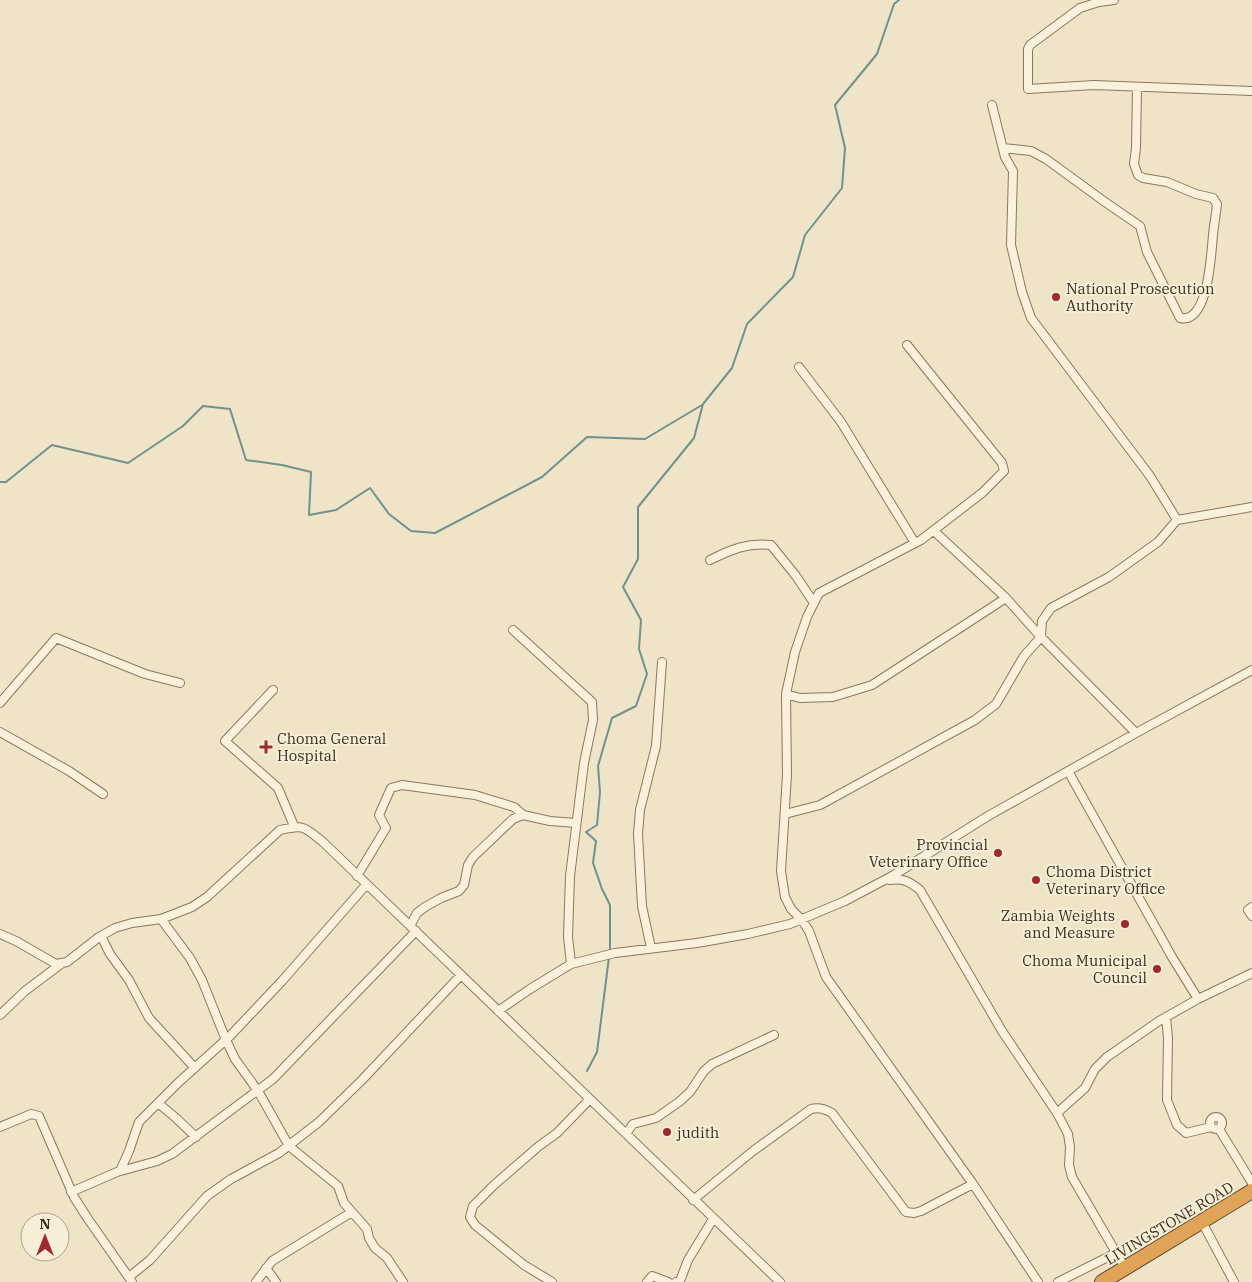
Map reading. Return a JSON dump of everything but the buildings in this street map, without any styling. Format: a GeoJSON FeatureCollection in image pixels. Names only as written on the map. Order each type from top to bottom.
{"type":"FeatureCollection","features":[{"type":"Feature","properties":{"kind":"highway","name":"LIVINGSTONE ROAD"},"geometry":{"type":"LineString","coordinates":[[1102,1282],[1252,1191]]}},
{"type":"Feature","properties":{"kind":"street"},"geometry":{"type":"LineString","coordinates":[[1114,0],[1080,8],[1030,45],[1028,49],[1028,89],[1094,85],[1252,90]]}},
{"type":"Feature","properties":{"kind":"street"},"geometry":{"type":"LineString","coordinates":[[1003,148],[1031,151],[1046,158],[1140,226],[1147,252],[1160,280],[1179,316],[1183,319],[1188,318],[1196,313],[1200,307],[1210,274],[1217,204],[1213,198],[1196,194],[1167,182],[1143,178],[1138,175],[1134,164],[1137,87]]}},
{"type":"Feature","properties":{"kind":"street"},"geometry":{"type":"LineString","coordinates":[[992,105],[1005,157],[1013,171],[1011,245],[1022,292],[1032,318],[1150,476],[1177,520]]}},
{"type":"Feature","properties":{"kind":"street"},"geometry":{"type":"LineString","coordinates":[[907,345],[1002,463],[1004,471],[982,493],[934,532],[819,593],[807,617],[795,652],[786,694],[787,775],[781,871],[785,897],[791,909],[810,931],[826,977],[973,1184],[1038,1282]]}},
{"type":"Feature","properties":{"kind":"street"},"geometry":{"type":"LineString","coordinates":[[799,367],[842,422],[916,543]]}},
{"type":"Feature","properties":{"kind":"street"},"geometry":{"type":"LineString","coordinates":[[785,814],[820,805],[975,720],[996,704],[1024,656],[1041,637],[1042,621],[1051,608],[1116,572],[1158,542],[1177,520],[1252,507]]}},
{"type":"Feature","properties":{"kind":"street"},"geometry":{"type":"LineString","coordinates":[[934,532],[1006,598],[1041,637],[1136,733]]}},
{"type":"Feature","properties":{"kind":"street"},"geometry":{"type":"LineString","coordinates":[[710,560],[729,550],[757,543],[771,545],[796,576],[814,603]]}},
{"type":"Feature","properties":{"kind":"street"},"geometry":{"type":"LineString","coordinates":[[786,694],[800,698],[833,697],[872,685],[1006,598]]}},
{"type":"Feature","properties":{"kind":"street"},"geometry":{"type":"LineString","coordinates":[[512,630],[592,702],[593,720],[584,763],[570,876],[568,936],[571,964]]}},
{"type":"Feature","properties":{"kind":"street"},"geometry":{"type":"LineString","coordinates":[[0,703],[56,638],[145,674],[180,683]]}},
{"type":"Feature","properties":{"kind":"street"},"geometry":{"type":"LineString","coordinates":[[651,948],[642,906],[638,865],[638,827],[640,810],[656,746],[662,662]]}},
{"type":"Feature","properties":{"kind":"street"},"geometry":{"type":"LineString","coordinates":[[498,1010],[530,988],[571,964],[614,953],[748,934],[802,920],[845,901],[883,881],[988,816],[1136,733],[1252,671]]}},
{"type":"Feature","properties":{"kind":"street"},"geometry":{"type":"LineString","coordinates":[[272,690],[224,741],[278,788],[294,826]]}},
{"type":"Feature","properties":{"kind":"street"},"geometry":{"type":"LineString","coordinates":[[0,732],[68,771],[103,794]]}},
{"type":"Feature","properties":{"kind":"street"},"geometry":{"type":"LineString","coordinates":[[1068,771],[1198,999]]}},
{"type":"Feature","properties":{"kind":"street"},"geometry":{"type":"LineString","coordinates":[[357,876],[386,828],[379,815],[391,788],[402,785],[475,794],[514,807],[523,815]]}},
{"type":"Feature","properties":{"kind":"street"},"geometry":{"type":"LineString","coordinates":[[72,1192],[120,1170],[166,1157],[196,1137],[273,1079],[413,928],[417,914],[441,898],[459,891],[464,884],[468,865],[473,857],[507,824],[518,816],[523,815],[550,821],[576,823]]}},
{"type":"Feature","properties":{"kind":"street"},"geometry":{"type":"LineString","coordinates":[[0,1015],[25,991],[61,964],[76,956],[101,936],[115,928],[132,923],[161,919],[192,907],[200,902],[280,830],[294,826],[303,827],[413,928],[780,1282]]}},
{"type":"Feature","properties":{"kind":"street"},"geometry":{"type":"LineString","coordinates":[[883,881],[898,878],[908,880],[920,890],[1002,1031],[1057,1113],[1068,1134],[1072,1177],[1125,1268]]}},
{"type":"Feature","properties":{"kind":"street"},"geometry":{"type":"LineString","coordinates":[[120,1170],[139,1122],[194,1067],[226,1040],[282,981],[366,885]]}},
{"type":"Feature","properties":{"kind":"street"},"geometry":{"type":"LineString","coordinates":[[1252,908],[1248,910],[1252,916]]}},
{"type":"Feature","properties":{"kind":"street"},"geometry":{"type":"LineString","coordinates":[[161,919],[190,958],[202,980],[238,1065],[258,1091],[289,1146],[338,1186],[344,1203],[367,1230],[375,1248],[386,1258],[403,1282]]}},
{"type":"Feature","properties":{"kind":"street"},"geometry":{"type":"LineString","coordinates":[[0,934],[56,964],[61,964]]}},
{"type":"Feature","properties":{"kind":"street"},"geometry":{"type":"LineString","coordinates":[[101,936],[110,954],[129,980],[149,1018],[194,1067]]}},
{"type":"Feature","properties":{"kind":"street"},"geometry":{"type":"LineString","coordinates":[[1057,1113],[1084,1088],[1100,1063],[1166,1017],[1252,973]]}},
{"type":"Feature","properties":{"kind":"street"},"geometry":{"type":"LineString","coordinates":[[0,1127],[31,1114],[39,1116],[72,1192],[86,1216],[130,1279],[150,1260],[206,1196],[289,1146],[319,1122],[461,975]]}},
{"type":"Feature","properties":{"kind":"street"},"geometry":{"type":"LineString","coordinates":[[1166,1017],[1168,1038],[1167,1100],[1177,1125],[1186,1132],[1215,1128],[1252,1183]]}},
{"type":"Feature","properties":{"kind":"street"},"geometry":{"type":"LineString","coordinates":[[626,1134],[633,1124],[656,1118],[679,1102],[690,1092],[704,1071],[712,1064],[774,1035]]}},
{"type":"Feature","properties":{"kind":"street"},"geometry":{"type":"LineString","coordinates":[[552,1282],[524,1265],[475,1225],[472,1221],[471,1213],[473,1206],[494,1185],[557,1133],[590,1100]]}},
{"type":"Feature","properties":{"kind":"street"},"geometry":{"type":"LineString","coordinates":[[158,1103],[196,1137]]}},
{"type":"Feature","properties":{"kind":"street"},"geometry":{"type":"LineString","coordinates":[[694,1200],[775,1135],[811,1109],[816,1108],[826,1109],[832,1113],[906,1212],[914,1213],[921,1211],[973,1184]]}},
{"type":"Feature","properties":{"kind":"street"},"geometry":{"type":"LineString","coordinates":[[256,1282],[266,1268],[278,1257],[352,1212]]}},
{"type":"Feature","properties":{"kind":"street"},"geometry":{"type":"LineString","coordinates":[[676,1282],[680,1281],[696,1247],[713,1219]]}},
{"type":"Feature","properties":{"kind":"street"},"geometry":{"type":"LineString","coordinates":[[1202,1222],[1234,1282]]}},
{"type":"Feature","properties":{"kind":"street"},"geometry":{"type":"LineString","coordinates":[[1058,1282],[1116,1253]]}},
{"type":"Feature","properties":{"kind":"street"},"geometry":{"type":"LineString","coordinates":[[266,1268],[276,1282]]}},
{"type":"Feature","properties":{"kind":"street"},"geometry":{"type":"LineString","coordinates":[[646,1282],[652,1276],[668,1282]]}},
{"type":"Feature","properties":{"kind":"waterway"},"geometry":{"type":"LineString","coordinates":[[610,952],[610,905],[593,863],[596,841],[586,832],[597,825],[600,792],[598,766],[612,718],[636,706],[647,674],[639,649],[641,620],[623,587],[638,559],[638,507],[694,438],[703,404],[732,368],[747,324],[793,277],[805,235],[842,188],[845,148],[835,105],[877,54],[894,4],[899,0]]}},
{"type":"Feature","properties":{"kind":"waterway"},"geometry":{"type":"LineString","coordinates":[[0,482],[6,482],[52,445],[128,463],[183,426],[203,406],[230,409],[246,460],[282,465],[311,472],[309,515],[336,510],[370,488],[389,514],[411,531],[435,533],[542,477],[587,437],[645,439],[702,405]]}},
{"type":"Feature","properties":{"kind":"waterway"},"geometry":{"type":"LineString","coordinates":[[587,1071],[597,1052],[609,957]]}},
{"type":"Feature","properties":{"kind":"place","name":"National Prosecution Authority"},"geometry":{"type":"Point","coordinates":[1056,297]}},
{"type":"Feature","properties":{"kind":"place","name":"Choma General Hospital"},"geometry":{"type":"Point","coordinates":[266,747]}},
{"type":"Feature","properties":{"kind":"place","name":"Provincial Veterinary Office"},"geometry":{"type":"Point","coordinates":[998,853]}},
{"type":"Feature","properties":{"kind":"place","name":"Choma District Veterinary Office"},"geometry":{"type":"Point","coordinates":[1036,880]}},
{"type":"Feature","properties":{"kind":"place","name":"Zambia Weights and Measure"},"geometry":{"type":"Point","coordinates":[1125,924]}},
{"type":"Feature","properties":{"kind":"place","name":"Choma Municipal Council"},"geometry":{"type":"Point","coordinates":[1157,969]}},
{"type":"Feature","properties":{"kind":"place","name":"judith"},"geometry":{"type":"Point","coordinates":[667,1132]}}]}
